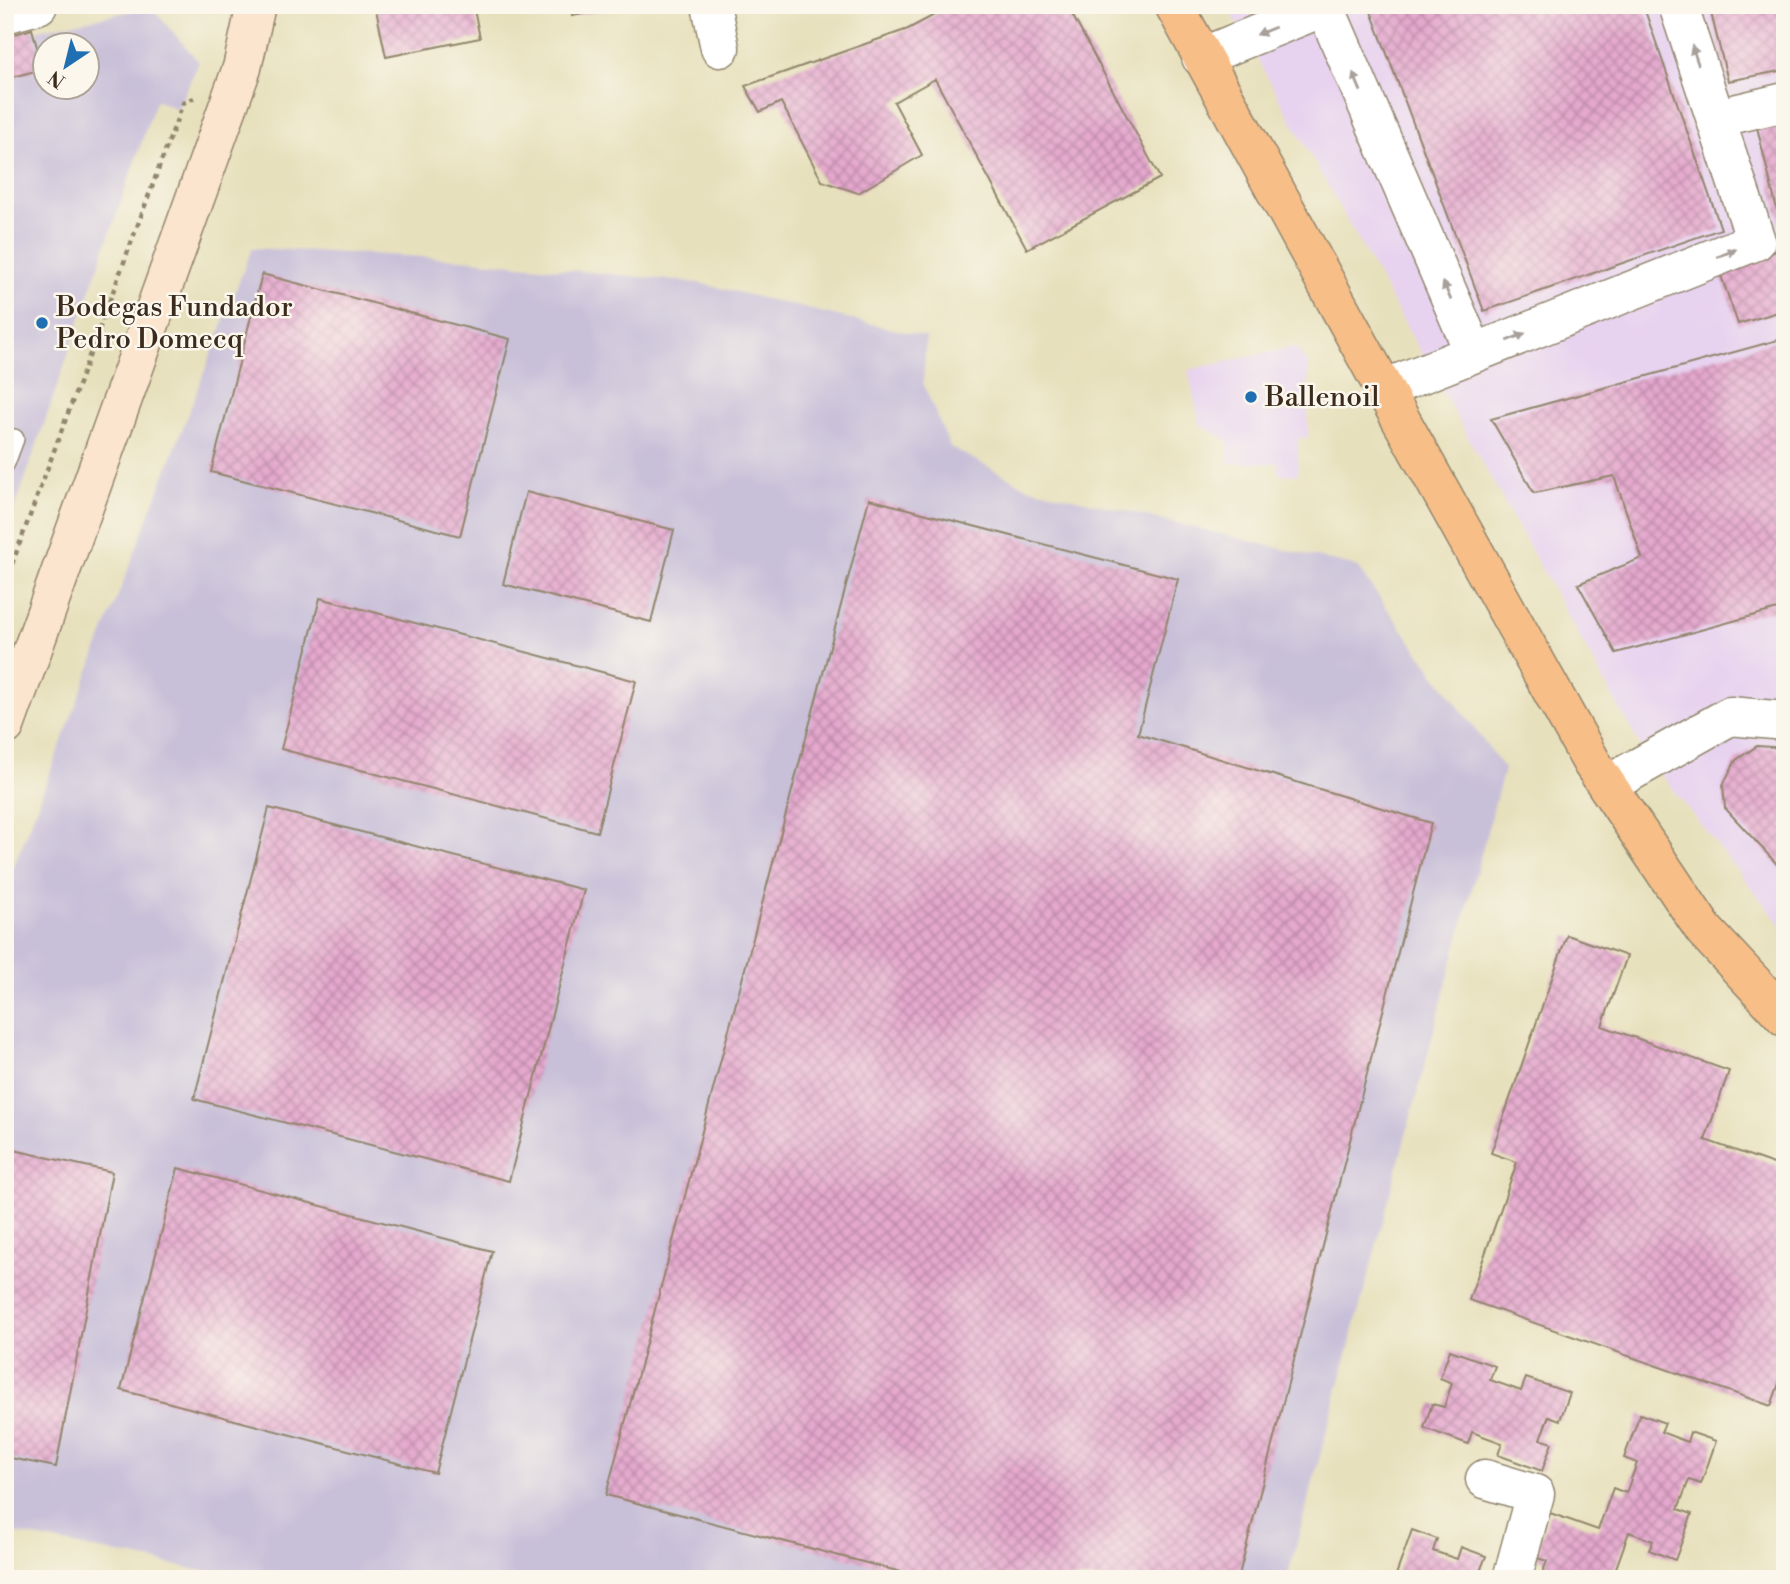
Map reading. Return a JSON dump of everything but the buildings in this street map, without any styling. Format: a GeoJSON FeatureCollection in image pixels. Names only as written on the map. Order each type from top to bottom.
{"type":"FeatureCollection","features":[{"type":"Feature","properties":{"kind":"main road"},"geometry":{"type":"LineString","coordinates":[[5,726],[242,68],[256,5]]}},
{"type":"Feature","properties":{"kind":"main road"},"geometry":{"type":"LineString","coordinates":[[1174,5],[1592,763],[1704,930],[1785,1017]]}},
{"type":"Feature","properties":{"kind":"street"},"geometry":{"type":"LineString","coordinates":[[5,14],[38,5]]}},
{"type":"Feature","properties":{"kind":"street"},"geometry":{"type":"LineString","coordinates":[[711,5],[720,48]]}},
{"type":"Feature","properties":{"kind":"street"},"geometry":{"type":"LineString","coordinates":[[1384,389],[1756,241],[1678,5]]}},
{"type":"Feature","properties":{"kind":"street"},"geometry":{"type":"LineString","coordinates":[[1201,57],[1327,6],[1474,353]]}},
{"type":"Feature","properties":{"kind":"street"},"geometry":{"type":"LineString","coordinates":[[1717,118],[1785,102]]}},
{"type":"Feature","properties":{"kind":"street"},"geometry":{"type":"LineString","coordinates":[[1606,785],[1730,716],[1785,720]]}},
{"type":"Feature","properties":{"kind":"street"},"geometry":{"type":"LineString","coordinates":[[1485,1479],[1535,1494],[1512,1579]]}},
{"type":"Feature","properties":{"kind":"lane"},"geometry":{"type":"LineString","coordinates":[[5,463],[14,439]]}},
{"type":"Feature","properties":{"kind":"path"},"geometry":{"type":"LineString","coordinates":[[5,583],[183,103],[196,98]]}},
{"type":"Feature","properties":{"kind":"shaded area"},"geometry":{"type":"Polygon","coordinates":[[[1227,5],[1785,5],[1785,930],[1646,756],[1227,5]]]}},
{"type":"Feature","properties":{"kind":"shaded area","name":"Bodegas Fundador Pedro Domecq"},"geometry":{"type":"Polygon","coordinates":[[[151,7],[199,62],[177,109],[156,100],[5,537],[5,37],[151,7]]]}},
{"type":"Feature","properties":{"kind":"shaded area"},"geometry":{"type":"Polygon","coordinates":[[[252,248],[462,259],[699,283],[926,337],[923,383],[950,447],[1027,487],[1357,567],[1504,769],[1287,1579],[243,1579],[5,1531],[5,889],[252,248]]]}},
{"type":"Feature","properties":{"kind":"shaded area","name":"Ballenoil"},"geometry":{"type":"Polygon","coordinates":[[[1295,347],[1308,364],[1308,438],[1298,438],[1298,475],[1278,474],[1278,463],[1228,463],[1228,441],[1200,425],[1188,370],[1295,347]]]}},
{"type":"Feature","properties":{"kind":"place","name":"Bodegas Fundador Pedro Domecq"},"geometry":{"type":"Point","coordinates":[42,323]}},
{"type":"Feature","properties":{"kind":"place","name":"Ballenoil"},"geometry":{"type":"Point","coordinates":[1251,397]}}]}
